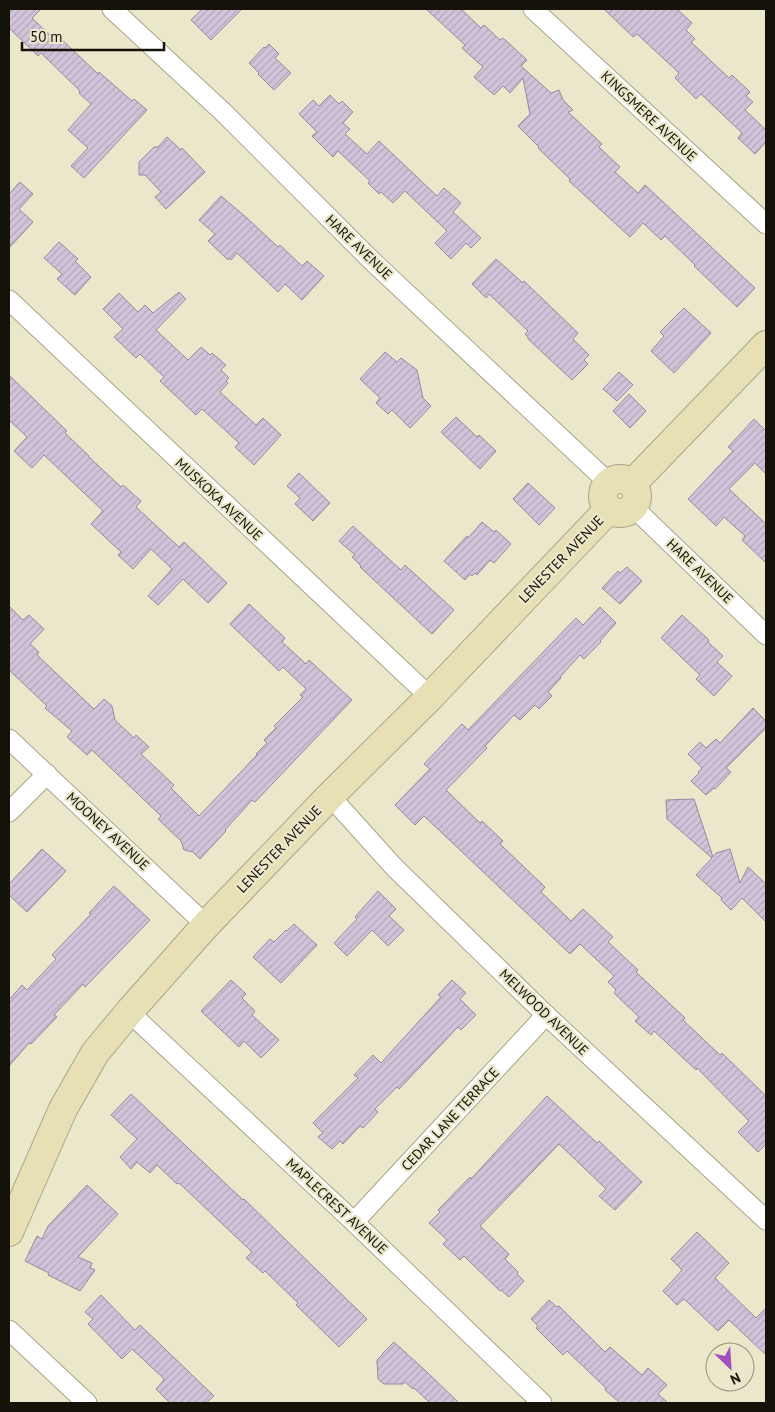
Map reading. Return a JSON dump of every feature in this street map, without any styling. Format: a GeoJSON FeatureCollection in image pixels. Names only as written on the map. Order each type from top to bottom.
{"type":"FeatureCollection","features":[{"type":"Feature","properties":{"kind":"street","name":"HARE AVENUE"},"geometry":{"type":"LineString","coordinates":[[112,9],[223,112],[372,261],[766,635]]}},
{"type":"Feature","properties":{"kind":"street","name":"KINGSMERE AVENUE"},"geometry":{"type":"LineString","coordinates":[[533,9],[766,224]]}},
{"type":"Feature","properties":{"kind":"street","name":"MUSKOKA AVENUE"},"geometry":{"type":"LineString","coordinates":[[9,300],[430,697]]}},
{"type":"Feature","properties":{"kind":"street","name":"LENESTER AVENUE"},"geometry":{"type":"LineString","coordinates":[[9,1232],[63,1109],[95,1054],[129,1012],[206,924],[330,796],[430,697],[766,345]]}},
{"type":"Feature","properties":{"kind":"street","name":"MOONEY AVENUE"},"geometry":{"type":"LineString","coordinates":[[9,739],[206,924]]}},
{"type":"Feature","properties":{"kind":"street"},"geometry":{"type":"LineString","coordinates":[[9,812],[47,774]]}},
{"type":"Feature","properties":{"kind":"street","name":"MELWOOD AVENUE"},"geometry":{"type":"LineString","coordinates":[[330,796],[394,868],[546,1015],[766,1220]]}},
{"type":"Feature","properties":{"kind":"street","name":"MAPLECREST AVENUE"},"geometry":{"type":"LineString","coordinates":[[129,1012],[354,1222],[542,1403]]}},
{"type":"Feature","properties":{"kind":"street","name":"CEDAR LANE TERRACE"},"geometry":{"type":"LineString","coordinates":[[354,1222],[546,1015]]}},
{"type":"Feature","properties":{"kind":"street"},"geometry":{"type":"LineString","coordinates":[[9,1330],[87,1403]]}},
{"type":"Feature","properties":{"kind":"building"},"geometry":{"type":"Polygon","coordinates":[[[9,9],[41,9],[32,18],[54,39],[57,35],[98,74],[99,72],[132,101],[134,99],[147,110],[84,178],[71,166],[88,148],[68,130],[91,104],[41,53],[38,56],[9,28],[9,9]]]}},
{"type":"Feature","properties":{"kind":"building"},"geometry":{"type":"Polygon","coordinates":[[[202,9],[242,9],[211,40],[191,20],[202,9]]]}},
{"type":"Feature","properties":{"kind":"building"},"geometry":{"type":"Polygon","coordinates":[[[426,9],[461,9],[481,28],[484,25],[500,40],[503,38],[527,60],[521,66],[551,93],[559,90],[563,100],[573,110],[568,112],[602,144],[599,147],[620,167],[615,172],[638,193],[645,185],[755,288],[737,307],[665,236],[661,240],[643,223],[630,237],[569,181],[570,179],[518,126],[530,114],[523,78],[510,93],[503,86],[494,95],[474,77],[483,67],[462,48],[465,45],[426,9]]]}},
{"type":"Feature","properties":{"kind":"building"},"geometry":{"type":"Polygon","coordinates":[[[604,9],[677,9],[692,23],[686,30],[695,39],[691,42],[729,78],[732,75],[750,92],[746,96],[753,102],[745,110],[766,130],[766,142],[755,154],[738,138],[742,133],[701,94],[696,99],[675,78],[679,73],[637,34],[633,37],[604,9]]]}},
{"type":"Feature","properties":{"kind":"building"},"geometry":{"type":"Polygon","coordinates":[[[269,44],[279,54],[275,58],[291,73],[274,90],[249,63],[269,44]]]}},
{"type":"Feature","properties":{"kind":"building"},"geometry":{"type":"Polygon","coordinates":[[[330,95],[339,104],[342,101],[353,112],[343,123],[350,129],[345,134],[367,154],[379,141],[437,196],[444,188],[461,203],[453,212],[481,238],[471,248],[466,243],[451,259],[435,243],[447,231],[405,191],[393,203],[381,192],[379,194],[368,183],[370,181],[338,151],[333,157],[312,136],[317,132],[299,114],[313,100],[319,106],[330,95]]]}},
{"type":"Feature","properties":{"kind":"building"},"geometry":{"type":"Polygon","coordinates":[[[167,137],[181,150],[182,148],[205,172],[166,209],[155,197],[161,192],[145,175],[139,175],[139,162],[167,137]]]}},
{"type":"Feature","properties":{"kind":"building"},"geometry":{"type":"Polygon","coordinates":[[[20,182],[33,194],[19,209],[33,222],[9,248],[9,194],[20,182]]]}},
{"type":"Feature","properties":{"kind":"building"},"geometry":{"type":"Polygon","coordinates":[[[221,196],[278,247],[280,245],[302,266],[307,261],[324,276],[302,300],[285,284],[278,292],[237,253],[231,260],[229,258],[228,260],[208,241],[215,234],[199,220],[221,196]]]}},
{"type":"Feature","properties":{"kind":"building"},"geometry":{"type":"Polygon","coordinates":[[[59,242],[78,259],[75,261],[91,277],[75,295],[57,279],[62,274],[44,258],[59,242]]]}},
{"type":"Feature","properties":{"kind":"building"},"geometry":{"type":"Polygon","coordinates":[[[496,259],[523,283],[524,281],[578,333],[573,339],[589,355],[584,360],[588,364],[572,380],[528,339],[525,334],[528,331],[489,294],[486,298],[472,284],[496,259]]]}},
{"type":"Feature","properties":{"kind":"building"},"geometry":{"type":"Polygon","coordinates":[[[179,292],[186,299],[156,330],[188,360],[201,347],[210,355],[212,353],[226,365],[221,370],[229,378],[226,381],[228,383],[220,392],[256,425],[263,418],[281,435],[254,465],[235,447],[239,443],[202,409],[196,415],[160,381],[164,377],[140,354],[136,358],[114,337],[123,329],[103,309],[119,293],[138,312],[145,305],[153,313],[179,292]]]}},
{"type":"Feature","properties":{"kind":"building"},"geometry":{"type":"Polygon","coordinates":[[[684,308],[711,333],[674,373],[651,351],[664,336],[660,332],[684,308]]]}},
{"type":"Feature","properties":{"kind":"building"},"geometry":{"type":"Polygon","coordinates":[[[385,352],[397,362],[401,358],[417,370],[423,398],[431,406],[410,428],[392,410],[388,414],[376,403],[380,398],[360,379],[385,352]]]}},
{"type":"Feature","properties":{"kind":"building"},"geometry":{"type":"Polygon","coordinates":[[[619,372],[633,385],[617,401],[603,389],[619,372]]]}},
{"type":"Feature","properties":{"kind":"building"},"geometry":{"type":"Polygon","coordinates":[[[9,375],[67,431],[65,433],[88,456],[121,487],[123,485],[141,501],[136,507],[179,547],[184,542],[227,583],[208,603],[183,579],[158,605],[148,596],[172,569],[151,549],[133,569],[118,555],[121,552],[91,524],[103,511],[44,455],[32,468],[14,451],[27,437],[9,420],[9,375]]]}},
{"type":"Feature","properties":{"kind":"building"},"geometry":{"type":"Polygon","coordinates":[[[629,394],[646,411],[630,428],[613,411],[629,394]]]}},
{"type":"Feature","properties":{"kind":"building"},"geometry":{"type":"Polygon","coordinates":[[[456,417],[477,437],[479,435],[496,451],[480,469],[441,432],[456,417]]]}},
{"type":"Feature","properties":{"kind":"building"},"geometry":{"type":"Polygon","coordinates":[[[754,419],[766,431],[766,474],[755,463],[729,489],[766,524],[766,563],[742,540],[745,536],[724,517],[716,526],[688,499],[733,451],[728,447],[754,419]]]}},
{"type":"Feature","properties":{"kind":"building"},"geometry":{"type":"Polygon","coordinates":[[[299,473],[330,503],[313,521],[295,504],[300,498],[287,486],[299,473]]]}},
{"type":"Feature","properties":{"kind":"building"},"geometry":{"type":"Polygon","coordinates":[[[528,483],[555,508],[539,525],[513,499],[528,483]]]}},
{"type":"Feature","properties":{"kind":"building"},"geometry":{"type":"Polygon","coordinates":[[[482,522],[494,532],[496,530],[511,544],[494,563],[490,560],[477,575],[475,573],[472,576],[470,574],[465,580],[444,561],[482,522]]]}},
{"type":"Feature","properties":{"kind":"building"},"geometry":{"type":"Polygon","coordinates":[[[353,526],[401,570],[405,565],[454,610],[432,634],[360,567],[352,557],[355,555],[339,541],[353,526]]]}},
{"type":"Feature","properties":{"kind":"building"},"geometry":{"type":"Polygon","coordinates":[[[627,567],[642,581],[620,604],[602,588],[618,571],[620,573],[627,567]]]}},
{"type":"Feature","properties":{"kind":"building"},"geometry":{"type":"Polygon","coordinates":[[[249,604],[285,638],[282,642],[306,664],[309,660],[352,700],[255,802],[252,800],[200,859],[193,852],[184,850],[181,841],[158,819],[161,816],[92,750],[87,755],[67,737],[72,731],[45,708],[47,706],[9,670],[9,606],[23,620],[29,615],[44,629],[30,644],[39,652],[37,655],[94,709],[104,699],[112,706],[115,720],[134,738],[136,735],[149,747],[141,754],[174,785],[171,788],[199,816],[257,755],[267,743],[264,740],[276,728],[274,726],[303,697],[300,695],[306,689],[283,667],[279,671],[230,624],[249,604]]]}},
{"type":"Feature","properties":{"kind":"building"},"geometry":{"type":"Polygon","coordinates":[[[600,607],[616,623],[601,642],[584,659],[580,655],[548,692],[552,696],[539,709],[535,705],[520,720],[514,715],[485,746],[487,748],[446,790],[480,823],[482,821],[503,841],[500,844],[545,887],[541,892],[571,921],[583,909],[613,937],[608,942],[638,970],[636,972],[685,1018],[683,1020],[720,1055],[722,1053],[766,1096],[766,1144],[758,1152],[738,1132],[749,1121],[697,1068],[696,1070],[654,1031],[651,1035],[635,1021],[639,1017],[614,993],[616,990],[608,982],[614,976],[580,944],[570,954],[424,816],[415,825],[395,805],[430,769],[424,764],[462,724],[468,730],[576,618],[583,625],[600,607]]]}},
{"type":"Feature","properties":{"kind":"building"},"geometry":{"type":"Polygon","coordinates":[[[682,615],[723,656],[717,662],[732,676],[714,696],[696,679],[700,675],[661,638],[682,615]]]}},
{"type":"Feature","properties":{"kind":"building"},"geometry":{"type":"Polygon","coordinates":[[[753,708],[766,721],[766,728],[726,768],[731,772],[715,789],[706,795],[691,781],[702,768],[688,754],[700,742],[706,748],[716,739],[720,743],[753,708]]]}},
{"type":"Feature","properties":{"kind":"building"},"geometry":{"type":"Polygon","coordinates":[[[694,799],[713,857],[716,853],[730,849],[740,883],[748,867],[766,884],[766,922],[742,898],[731,910],[721,900],[722,898],[696,875],[712,858],[667,819],[666,800],[694,799]]]}},
{"type":"Feature","properties":{"kind":"building"},"geometry":{"type":"Polygon","coordinates":[[[42,849],[66,871],[27,912],[9,895],[9,884],[42,849]]]}},
{"type":"Feature","properties":{"kind":"building"},"geometry":{"type":"Polygon","coordinates":[[[114,886],[150,920],[85,987],[83,984],[54,1015],[57,1017],[31,1044],[29,1043],[9,1066],[9,1000],[22,985],[27,990],[56,959],[52,955],[91,914],[89,913],[114,886]]]}},
{"type":"Feature","properties":{"kind":"building"},"geometry":{"type":"Polygon","coordinates":[[[378,891],[396,909],[389,916],[404,930],[388,946],[372,930],[347,956],[334,943],[357,919],[355,917],[378,891]]]}},
{"type":"Feature","properties":{"kind":"building"},"geometry":{"type":"Polygon","coordinates":[[[294,924],[317,945],[281,983],[253,957],[270,939],[274,942],[294,924]]]}},
{"type":"Feature","properties":{"kind":"building"},"geometry":{"type":"Polygon","coordinates":[[[231,980],[246,994],[242,998],[255,1011],[252,1015],[279,1040],[261,1058],[244,1041],[239,1047],[201,1011],[231,980]]]}},
{"type":"Feature","properties":{"kind":"building"},"geometry":{"type":"Polygon","coordinates":[[[452,980],[466,993],[460,999],[476,1015],[461,1030],[458,1027],[399,1089],[397,1087],[375,1109],[378,1112],[363,1128],[360,1126],[343,1144],[340,1141],[332,1149],[318,1137],[323,1133],[313,1123],[358,1078],[354,1075],[373,1055],[381,1063],[441,997],[438,995],[452,980]]]}},
{"type":"Feature","properties":{"kind":"building"},"geometry":{"type":"Polygon","coordinates":[[[131,1094],[244,1199],[367,1319],[339,1347],[296,1305],[298,1303],[265,1271],[263,1273],[246,1258],[252,1252],[179,1183],[177,1184],[157,1165],[150,1173],[137,1162],[131,1169],[120,1157],[137,1139],[111,1115],[131,1094]]]}},
{"type":"Feature","properties":{"kind":"building"},"geometry":{"type":"Polygon","coordinates":[[[547,1096],[597,1143],[599,1141],[642,1182],[615,1210],[599,1196],[606,1189],[559,1144],[480,1226],[509,1254],[505,1259],[524,1281],[509,1297],[500,1291],[464,1256],[460,1260],[443,1244],[447,1240],[429,1223],[440,1212],[438,1210],[470,1177],[471,1179],[547,1096]]]}},
{"type":"Feature","properties":{"kind":"building"},"geometry":{"type":"Polygon","coordinates":[[[87,1185],[118,1214],[78,1257],[92,1263],[90,1268],[95,1270],[80,1291],[25,1261],[37,1236],[42,1239],[48,1226],[87,1185]]]}},
{"type":"Feature","properties":{"kind":"building"},"geometry":{"type":"Polygon","coordinates":[[[697,1232],[729,1263],[715,1278],[756,1318],[766,1308],[766,1355],[755,1345],[755,1342],[752,1342],[729,1320],[718,1331],[684,1299],[677,1305],[663,1291],[682,1270],[671,1259],[697,1232]]]}},
{"type":"Feature","properties":{"kind":"building"},"geometry":{"type":"Polygon","coordinates":[[[101,1295],[135,1330],[140,1325],[214,1396],[206,1403],[170,1403],[156,1389],[164,1380],[162,1377],[132,1349],[122,1359],[88,1324],[93,1319],[85,1312],[101,1295]]]}},
{"type":"Feature","properties":{"kind":"building"},"geometry":{"type":"Polygon","coordinates":[[[549,1300],[557,1307],[559,1306],[605,1352],[610,1347],[642,1375],[648,1368],[667,1385],[658,1394],[668,1403],[620,1403],[567,1351],[563,1355],[536,1328],[538,1326],[531,1319],[549,1300]]]}},
{"type":"Feature","properties":{"kind":"building"},"geometry":{"type":"Polygon","coordinates":[[[394,1342],[459,1403],[430,1403],[405,1382],[403,1384],[384,1384],[378,1379],[377,1360],[394,1342]]]}}]}
